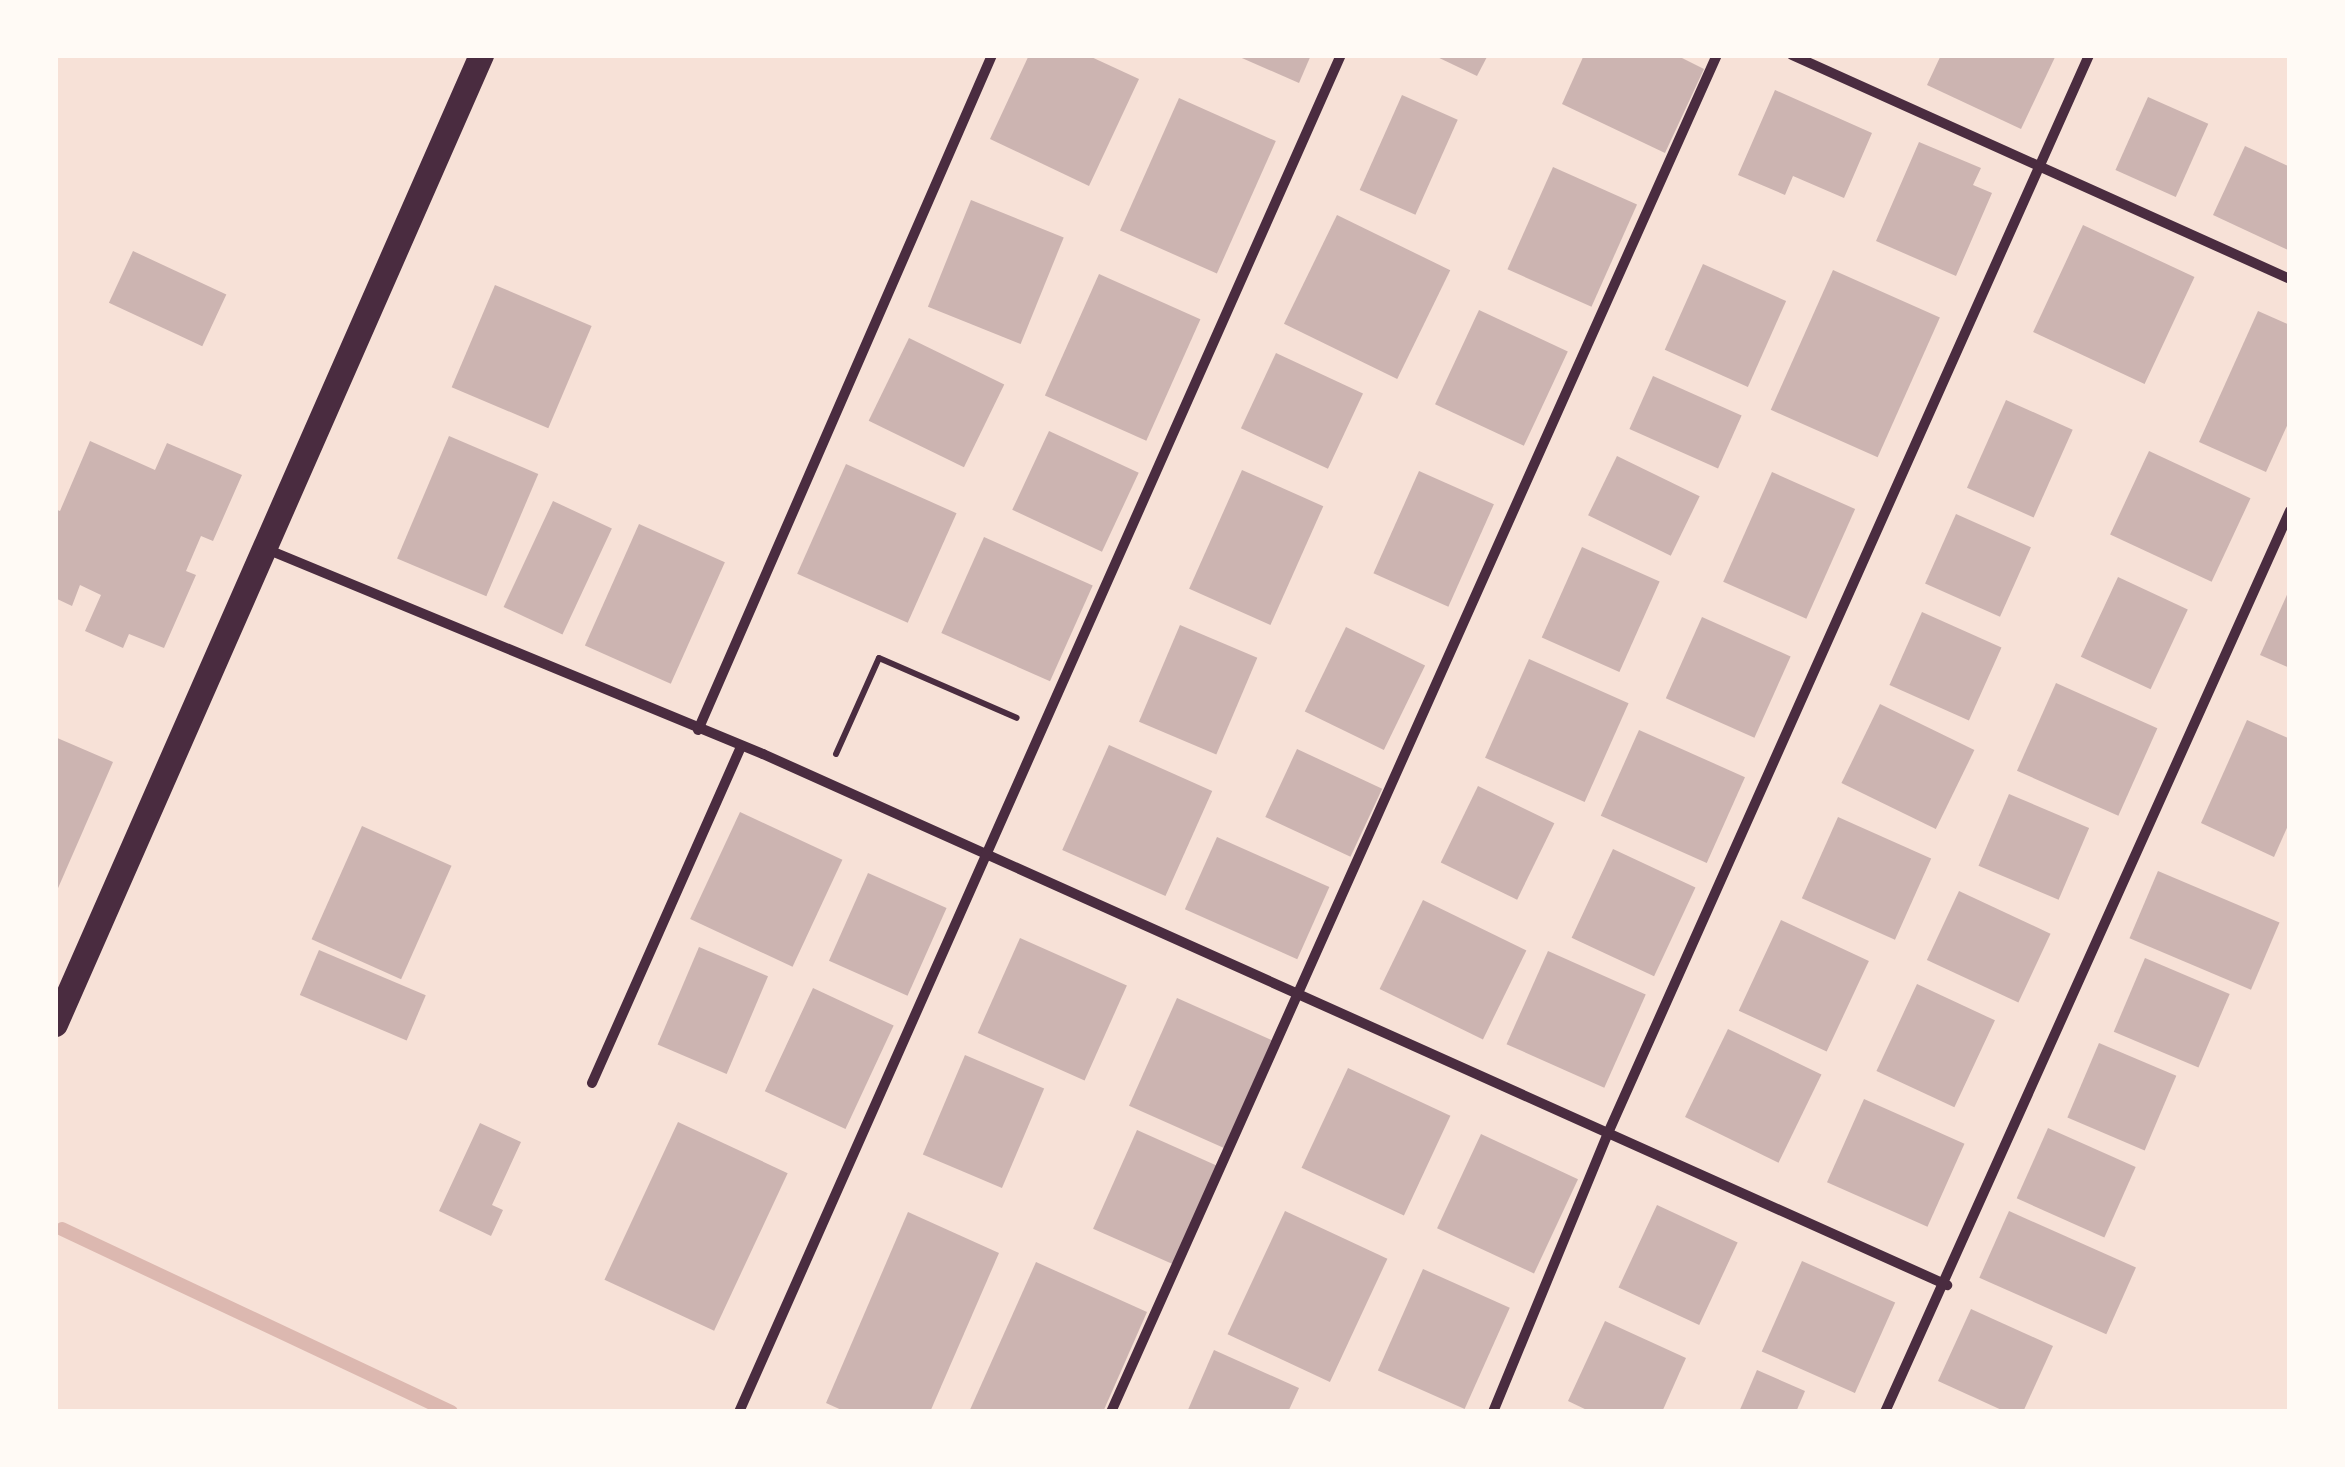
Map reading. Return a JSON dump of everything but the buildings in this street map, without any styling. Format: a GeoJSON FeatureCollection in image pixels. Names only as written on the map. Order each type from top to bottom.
{"type":"FeatureCollection","features":[{"type":"Feature","properties":{"kind":"main road"},"geometry":{"type":"LineString","coordinates":[[55,1024],[481,55]]}},
{"type":"Feature","properties":{"kind":"street"},"geometry":{"type":"LineString","coordinates":[[698,730],[992,55]]}},
{"type":"Feature","properties":{"kind":"street"},"geometry":{"type":"LineString","coordinates":[[739,1412],[1341,55]]}},
{"type":"Feature","properties":{"kind":"street"},"geometry":{"type":"LineString","coordinates":[[1110,1412],[1717,55]]}},
{"type":"Feature","properties":{"kind":"street"},"geometry":{"type":"LineString","coordinates":[[1792,55],[2290,279]]}},
{"type":"Feature","properties":{"kind":"street"},"geometry":{"type":"LineString","coordinates":[[1493,1412],[1608,1133],[2088,55]]}},
{"type":"Feature","properties":{"kind":"street"},"geometry":{"type":"LineString","coordinates":[[1885,1412],[1946,1285],[2290,511]]}},
{"type":"Feature","properties":{"kind":"street"},"geometry":{"type":"LineString","coordinates":[[264,548],[824,782],[1946,1285]]}},
{"type":"Feature","properties":{"kind":"street"},"geometry":{"type":"LineString","coordinates":[[592,1083],[741,747]]}},
{"type":"Feature","properties":{"kind":"path"},"geometry":{"type":"LineString","coordinates":[[824,782],[878,658],[1042,729]]}},
{"type":"Feature","properties":{"kind":"waterway"},"geometry":{"type":"LineString","coordinates":[[62,1229],[451,1412]]}}]}
